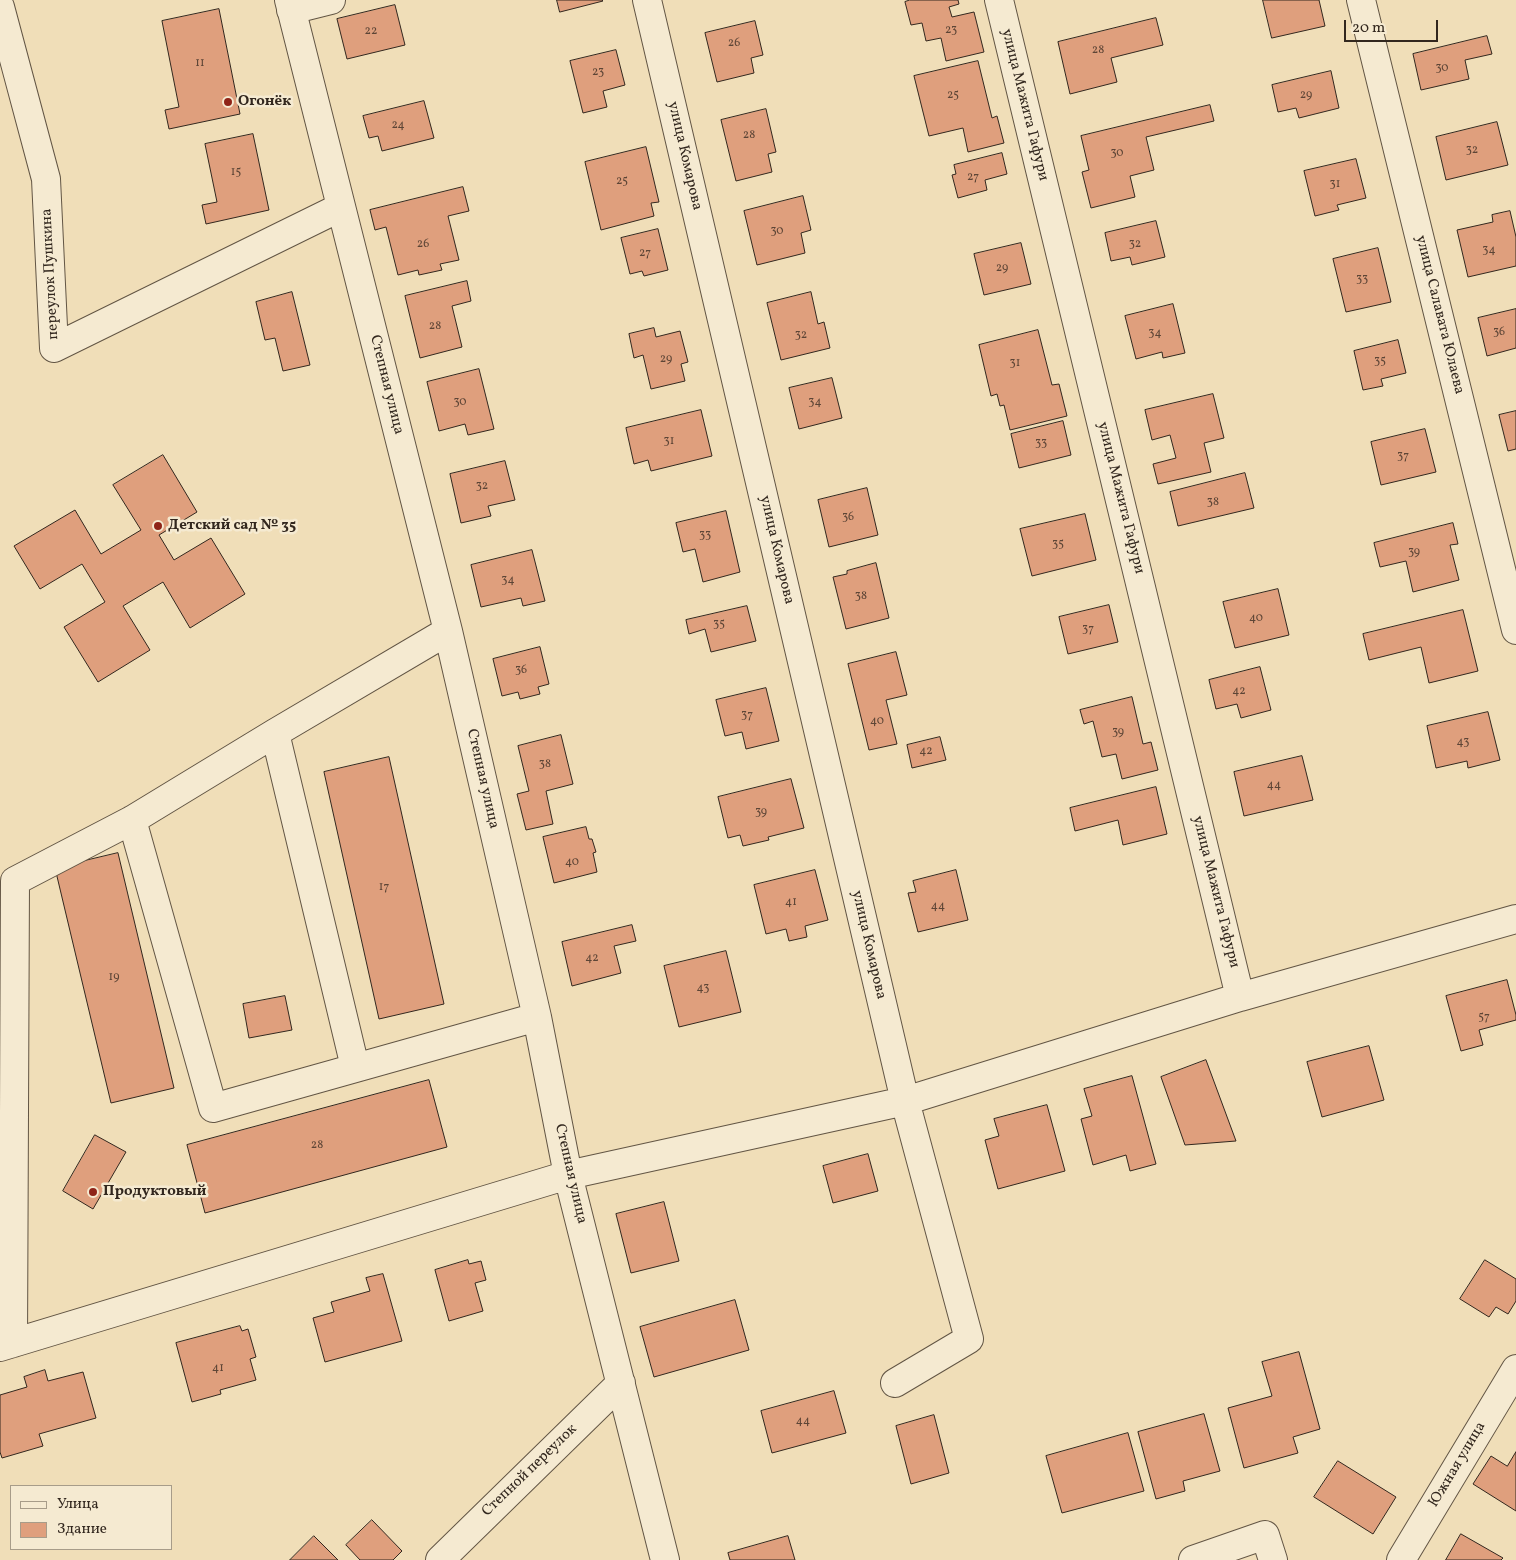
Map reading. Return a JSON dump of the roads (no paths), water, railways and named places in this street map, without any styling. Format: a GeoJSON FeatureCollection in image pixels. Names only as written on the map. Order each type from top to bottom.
{"type":"FeatureCollection","features":[{"type":"Feature","properties":{"kind":"street"},"geometry":{"type":"LineString","coordinates":[[290,5],[331,0]]}},
{"type":"Feature","properties":{"kind":"street","name":"улица Комарова"},"geometry":{"type":"LineString","coordinates":[[647,0],[905,1101],[969,1339],[895,1384]]}},
{"type":"Feature","properties":{"kind":"street","name":"улица Мажита Гафури"},"geometry":{"type":"LineString","coordinates":[[999,0],[1240,997]]}},
{"type":"Feature","properties":{"kind":"street","name":"улица Салавата Юлаева"},"geometry":{"type":"LineString","coordinates":[[1361,0],[1516,630]]}},
{"type":"Feature","properties":{"kind":"street","name":"Степная улица"},"geometry":{"type":"LineString","coordinates":[[290,5],[448,631],[537,1017],[568,1175],[665,1560]]}},
{"type":"Feature","properties":{"kind":"street","name":"переулок Пушкина"},"geometry":{"type":"LineString","coordinates":[[0,7],[46,179],[54,348],[341,207]]}},
{"type":"Feature","properties":{"kind":"street"},"geometry":{"type":"LineString","coordinates":[[448,631],[132,820],[15,881],[7,1345],[568,1175],[905,1101],[1240,997],[1516,919]]}},
{"type":"Feature","properties":{"kind":"street"},"geometry":{"type":"LineString","coordinates":[[275,733],[355,1068]]}},
{"type":"Feature","properties":{"kind":"street"},"geometry":{"type":"LineString","coordinates":[[132,820],[213,1108],[537,1017]]}},
{"type":"Feature","properties":{"kind":"street","name":"Южная улица"},"geometry":{"type":"LineString","coordinates":[[1401,1560],[1516,1370]]}},
{"type":"Feature","properties":{"kind":"street","name":"Степной переулок"},"geometry":{"type":"LineString","coordinates":[[440,1560],[621,1383]]}},
{"type":"Feature","properties":{"kind":"street"},"geometry":{"type":"LineString","coordinates":[[1193,1560],[1265,1535],[1273,1560]]}},
{"type":"Feature","properties":{"kind":"place","name":"Огонёк"},"geometry":{"type":"Point","coordinates":[228,102]}},
{"type":"Feature","properties":{"kind":"place","name":"Детский сад № 35"},"geometry":{"type":"Point","coordinates":[158,526]}},
{"type":"Feature","properties":{"kind":"place","name":"Продуктовый"},"geometry":{"type":"Point","coordinates":[93,1192]}}]}
